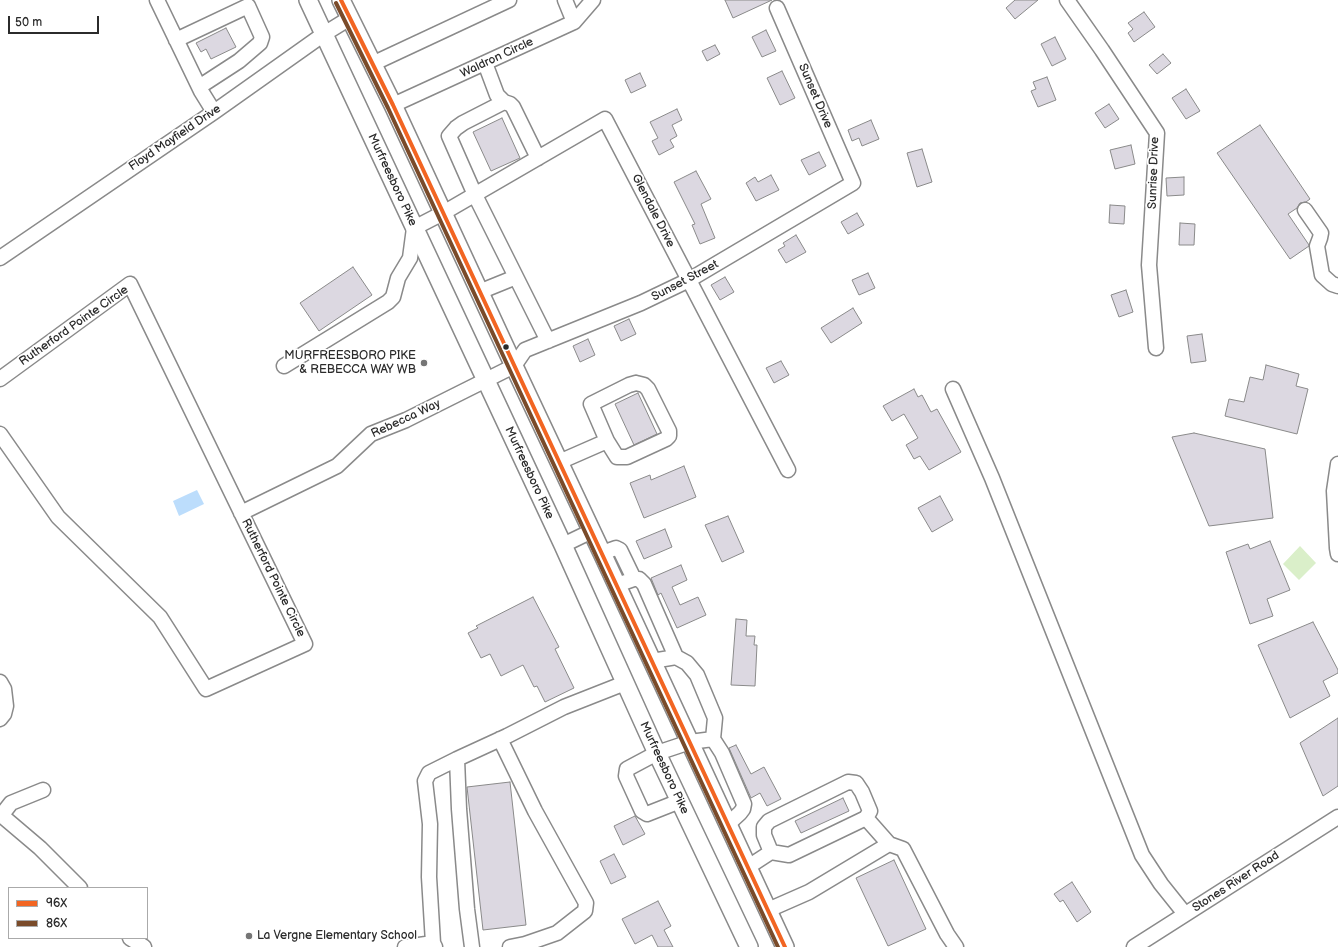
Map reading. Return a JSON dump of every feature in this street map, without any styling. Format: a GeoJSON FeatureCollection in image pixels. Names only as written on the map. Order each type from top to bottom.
{"type":"FeatureCollection","features":[{"type":"Feature","properties":{"kind":"main road","name":"Murfreesboro Pike"},"geometry":{"type":"LineString","coordinates":[[308,0],[563,545],[745,946]]}},
{"type":"Feature","properties":{"kind":"main road"},"geometry":{"type":"LineString","coordinates":[[341,0],[393,105],[785,947]]}},
{"type":"Feature","properties":{"kind":"street"},"geometry":{"type":"LineString","coordinates":[[157,0],[199,86],[214,112]]}},
{"type":"Feature","properties":{"kind":"street"},"geometry":{"type":"LineString","coordinates":[[372,64],[509,0]]}},
{"type":"Feature","properties":{"kind":"street"},"geometry":{"type":"LineString","coordinates":[[565,0],[574,22]]}},
{"type":"Feature","properties":{"kind":"street","name":"Waldron Circle"},"geometry":{"type":"LineString","coordinates":[[393,105],[574,22],[592,0]]}},
{"type":"Feature","properties":{"kind":"street","name":"Sunrise Drive"},"geometry":{"type":"LineString","coordinates":[[1067,0],[1157,133],[1149,265],[1156,348]]}},
{"type":"Feature","properties":{"kind":"street"},"geometry":{"type":"LineString","coordinates":[[176,40],[247,3],[262,38],[260,43],[239,61],[199,86]]}},
{"type":"Feature","properties":{"kind":"street","name":"Sunset Drive"},"geometry":{"type":"LineString","coordinates":[[777,8],[853,183]]}},
{"type":"Feature","properties":{"kind":"street","name":"Floyd Mayfield Drive"},"geometry":{"type":"LineString","coordinates":[[0,258],[214,112],[324,34],[350,18]]}},
{"type":"Feature","properties":{"kind":"street"},"geometry":{"type":"LineString","coordinates":[[484,63],[497,95],[504,102],[513,107],[538,158]]}},
{"type":"Feature","properties":{"kind":"street"},"geometry":{"type":"LineString","coordinates":[[504,102],[463,123],[449,136],[475,195],[548,341]]}},
{"type":"Feature","properties":{"kind":"street","name":"Glendale Drive"},"geometry":{"type":"LineString","coordinates":[[414,228],[443,214],[605,119],[788,470]]}},
{"type":"Feature","properties":{"kind":"street","name":"Sunset Street"},"geometry":{"type":"LineString","coordinates":[[514,366],[525,350],[641,303],[689,280],[853,183]]}},
{"type":"Feature","properties":{"kind":"street"},"geometry":{"type":"LineString","coordinates":[[1306,210],[1321,233],[1317,246],[1322,275],[1332,284],[1338,286]]}},
{"type":"Feature","properties":{"kind":"street"},"geometry":{"type":"LineString","coordinates":[[284,366],[394,297],[398,278],[410,258],[414,228]]}},
{"type":"Feature","properties":{"kind":"street"},"geometry":{"type":"LineString","coordinates":[[479,292],[516,277]]}},
{"type":"Feature","properties":{"kind":"street","name":"Rutherford Pointe Circle"},"geometry":{"type":"LineString","coordinates":[[0,379],[130,284],[305,644],[206,690],[160,617],[58,517],[0,434]]}},
{"type":"Feature","properties":{"kind":"street","name":"Rebecca Way"},"geometry":{"type":"LineString","coordinates":[[241,512],[337,466],[371,434],[406,420],[514,366]]}},
{"type":"Feature","properties":{"kind":"street"},"geometry":{"type":"LineString","coordinates":[[636,383],[644,385],[648,389],[669,431],[669,436],[666,439],[627,457],[617,457],[607,441],[591,404],[629,385],[636,383]]}},
{"type":"Feature","properties":{"kind":"street"},"geometry":{"type":"LineString","coordinates":[[953,389],[992,478],[1142,855],[1161,884],[1185,914]]}},
{"type":"Feature","properties":{"kind":"street"},"geometry":{"type":"LineString","coordinates":[[559,462],[607,441]]}},
{"type":"Feature","properties":{"kind":"street"},"geometry":{"type":"LineString","coordinates":[[1338,464],[1334,491],[1338,554]]}},
{"type":"Feature","properties":{"kind":"street"},"geometry":{"type":"LineString","coordinates":[[563,545],[592,531]]}},
{"type":"Feature","properties":{"kind":"street"},"geometry":{"type":"LineString","coordinates":[[602,553],[616,548],[620,550],[634,579]]}},
{"type":"Feature","properties":{"kind":"street"},"geometry":{"type":"LineString","coordinates":[[617,585],[634,579],[639,579],[644,584],[676,657],[687,663],[697,675],[715,718],[713,740],[722,753],[744,804],[740,814],[728,824]]}},
{"type":"Feature","properties":{"kind":"street"},"geometry":{"type":"LineString","coordinates":[[652,661],[676,657]]}},
{"type":"Feature","properties":{"kind":"street"},"geometry":{"type":"LineString","coordinates":[[0,682],[4,689],[6,706],[4,714],[0,719]]}},
{"type":"Feature","properties":{"kind":"street"},"geometry":{"type":"LineString","coordinates":[[405,947],[434,945],[429,877],[430,824],[425,781],[429,773],[564,707],[625,683]]}},
{"type":"Feature","properties":{"kind":"street"},"geometry":{"type":"LineString","coordinates":[[500,739],[535,811],[586,902],[585,911],[557,933],[525,944],[510,947]]}},
{"type":"Feature","properties":{"kind":"street"},"geometry":{"type":"LineString","coordinates":[[680,801],[648,814],[642,811],[626,776],[627,768],[657,753],[690,742],[713,740]]}},
{"type":"Feature","properties":{"kind":"street"},"geometry":{"type":"LineString","coordinates":[[457,759],[459,809],[472,947]]}},
{"type":"Feature","properties":{"kind":"street"},"geometry":{"type":"LineString","coordinates":[[748,868],[771,852],[789,855],[866,818],[870,811],[862,792],[856,783],[848,782],[769,821],[764,828],[764,835],[771,852]]}},
{"type":"Feature","properties":{"kind":"street"},"geometry":{"type":"LineString","coordinates":[[43,790],[11,803],[1,815],[40,848],[79,887]]}},
{"type":"Feature","properties":{"kind":"street","name":"Stones River Road"},"geometry":{"type":"LineString","coordinates":[[1134,947],[1338,817]]}},
{"type":"Feature","properties":{"kind":"street"},"geometry":{"type":"LineString","coordinates":[[866,818],[889,844],[903,848],[956,947]]}},
{"type":"Feature","properties":{"kind":"street"},"geometry":{"type":"LineString","coordinates":[[768,910],[809,892],[889,844]]}},
{"type":"Feature","properties":{"kind":"street"},"geometry":{"type":"LineString","coordinates":[[132,939],[144,947]]}},
{"type":"Feature","properties":{"kind":"green space"},"geometry":{"type":"Polygon","coordinates":[[[1300,546],[1316,563],[1299,580],[1283,564],[1300,546]]]}},
{"type":"Feature","properties":{"kind":"water"},"geometry":{"type":"Polygon","coordinates":[[[197,490],[204,504],[179,516],[173,501],[197,490]]]}},
{"type":"Feature","properties":{"kind":"building"},"geometry":{"type":"Polygon","coordinates":[[[725,0],[772,0],[733,18],[725,0]]]}},
{"type":"Feature","properties":{"kind":"building"},"geometry":{"type":"Polygon","coordinates":[[[1015,0],[1038,0],[1015,19],[1006,8],[1015,0]]]}},
{"type":"Feature","properties":{"kind":"building"},"geometry":{"type":"Polygon","coordinates":[[[1144,12],[1155,27],[1134,42],[1128,33],[1133,29],[1128,23],[1144,12]]]}},
{"type":"Feature","properties":{"kind":"building"},"geometry":{"type":"Polygon","coordinates":[[[226,28],[236,47],[211,59],[206,49],[201,52],[196,43],[226,28]]]}},
{"type":"Feature","properties":{"kind":"building"},"geometry":{"type":"Polygon","coordinates":[[[766,30],[776,51],[762,57],[752,37],[766,30]]]}},
{"type":"Feature","properties":{"kind":"building"},"geometry":{"type":"Polygon","coordinates":[[[1055,37],[1066,59],[1052,66],[1041,44],[1055,37]]]}},
{"type":"Feature","properties":{"kind":"building"},"geometry":{"type":"Polygon","coordinates":[[[715,45],[720,54],[707,61],[702,51],[715,45]]]}},
{"type":"Feature","properties":{"kind":"building"},"geometry":{"type":"Polygon","coordinates":[[[1163,54],[1171,63],[1157,74],[1149,65],[1163,54]]]}},
{"type":"Feature","properties":{"kind":"building"},"geometry":{"type":"Polygon","coordinates":[[[782,71],[795,98],[780,105],[767,78],[782,71]]]}},
{"type":"Feature","properties":{"kind":"building"},"geometry":{"type":"Polygon","coordinates":[[[640,73],[646,86],[631,93],[625,80],[640,73]]]}},
{"type":"Feature","properties":{"kind":"building"},"geometry":{"type":"Polygon","coordinates":[[[1047,77],[1056,100],[1038,107],[1031,91],[1036,89],[1033,82],[1047,77]]]}},
{"type":"Feature","properties":{"kind":"building"},"geometry":{"type":"Polygon","coordinates":[[[1186,89],[1200,111],[1186,119],[1172,98],[1186,89]]]}},
{"type":"Feature","properties":{"kind":"building"},"geometry":{"type":"Polygon","coordinates":[[[1109,104],[1119,119],[1105,128],[1095,113],[1109,104]]]}},
{"type":"Feature","properties":{"kind":"building"},"geometry":{"type":"Polygon","coordinates":[[[677,109],[682,120],[672,125],[677,136],[670,140],[674,147],[659,155],[652,141],[658,138],[650,122],[677,109]]]}},
{"type":"Feature","properties":{"kind":"building"},"geometry":{"type":"Polygon","coordinates":[[[502,118],[520,158],[491,171],[473,132],[502,118]]]}},
{"type":"Feature","properties":{"kind":"building"},"geometry":{"type":"Polygon","coordinates":[[[871,120],[879,139],[862,146],[859,138],[852,141],[848,130],[871,120]]]}},
{"type":"Feature","properties":{"kind":"building"},"geometry":{"type":"Polygon","coordinates":[[[1260,125],[1310,199],[1306,202],[1300,203],[1297,208],[1288,214],[1309,245],[1290,259],[1217,153],[1260,125]]]}},
{"type":"Feature","properties":{"kind":"building"},"geometry":{"type":"Polygon","coordinates":[[[1131,145],[1135,164],[1115,169],[1110,150],[1131,145]]]}},
{"type":"Feature","properties":{"kind":"building"},"geometry":{"type":"Polygon","coordinates":[[[922,149],[932,182],[917,187],[907,153],[922,149]]]}},
{"type":"Feature","properties":{"kind":"building"},"geometry":{"type":"Polygon","coordinates":[[[819,152],[826,166],[809,175],[801,160],[819,152]]]}},
{"type":"Feature","properties":{"kind":"building"},"geometry":{"type":"Polygon","coordinates":[[[696,171],[711,199],[701,204],[715,238],[700,244],[692,225],[695,224],[674,182],[696,171]]]}},
{"type":"Feature","properties":{"kind":"building"},"geometry":{"type":"Polygon","coordinates":[[[771,175],[779,190],[756,201],[746,183],[755,177],[758,182],[771,175]]]}},
{"type":"Feature","properties":{"kind":"building"},"geometry":{"type":"Polygon","coordinates":[[[1184,177],[1184,195],[1167,196],[1166,178],[1184,177]]]}},
{"type":"Feature","properties":{"kind":"building"},"geometry":{"type":"Polygon","coordinates":[[[1110,205],[1125,206],[1124,224],[1109,223],[1110,205]]]}},
{"type":"Feature","properties":{"kind":"building"},"geometry":{"type":"Polygon","coordinates":[[[857,213],[864,225],[848,234],[841,222],[857,213]]]}},
{"type":"Feature","properties":{"kind":"building"},"geometry":{"type":"Polygon","coordinates":[[[1180,223],[1195,224],[1194,245],[1179,245],[1180,223]]]}},
{"type":"Feature","properties":{"kind":"building"},"geometry":{"type":"Polygon","coordinates":[[[796,235],[806,252],[786,263],[778,250],[785,246],[783,243],[796,235]]]}},
{"type":"Feature","properties":{"kind":"building"},"geometry":{"type":"Polygon","coordinates":[[[353,267],[372,295],[319,331],[300,303],[353,267]]]}},
{"type":"Feature","properties":{"kind":"building"},"geometry":{"type":"Polygon","coordinates":[[[868,273],[875,288],[859,295],[852,280],[868,273]]]}},
{"type":"Feature","properties":{"kind":"building"},"geometry":{"type":"Polygon","coordinates":[[[725,277],[734,292],[720,300],[711,285],[725,277]]]}},
{"type":"Feature","properties":{"kind":"building"},"geometry":{"type":"Polygon","coordinates":[[[1126,290],[1133,312],[1119,317],[1111,295],[1126,290]]]}},
{"type":"Feature","properties":{"kind":"building"},"geometry":{"type":"Polygon","coordinates":[[[853,308],[862,323],[831,343],[821,328],[853,308]]]}},
{"type":"Feature","properties":{"kind":"building"},"geometry":{"type":"Polygon","coordinates":[[[629,319],[636,334],[621,341],[614,326],[629,319]]]}},
{"type":"Feature","properties":{"kind":"building"},"geometry":{"type":"Polygon","coordinates":[[[1202,334],[1206,361],[1191,363],[1187,336],[1202,334]]]}},
{"type":"Feature","properties":{"kind":"building"},"geometry":{"type":"Polygon","coordinates":[[[588,339],[595,355],[580,362],[573,346],[588,339]]]}},
{"type":"Feature","properties":{"kind":"building"},"geometry":{"type":"Polygon","coordinates":[[[781,361],[789,375],[774,383],[766,368],[781,361]]]}},
{"type":"Feature","properties":{"kind":"building"},"geometry":{"type":"Polygon","coordinates":[[[1266,365],[1299,374],[1296,386],[1308,389],[1297,434],[1225,416],[1229,399],[1244,402],[1250,377],[1263,380],[1266,365]]]}},
{"type":"Feature","properties":{"kind":"building"},"geometry":{"type":"Polygon","coordinates":[[[914,389],[918,397],[922,395],[931,412],[937,409],[961,452],[929,470],[920,456],[914,459],[906,445],[918,438],[904,414],[892,421],[883,406],[914,389]]]}},
{"type":"Feature","properties":{"kind":"building"},"geometry":{"type":"Polygon","coordinates":[[[638,393],[657,434],[634,445],[615,404],[638,393]]]}},
{"type":"Feature","properties":{"kind":"building"},"geometry":{"type":"Polygon","coordinates":[[[1194,433],[1265,449],[1273,518],[1209,526],[1172,437],[1194,433]]]}},
{"type":"Feature","properties":{"kind":"building"},"geometry":{"type":"Polygon","coordinates":[[[684,466],[696,497],[644,518],[630,483],[650,475],[651,480],[684,466]]]}},
{"type":"Feature","properties":{"kind":"building"},"geometry":{"type":"Polygon","coordinates":[[[940,496],[953,520],[932,532],[918,508],[940,496]]]}},
{"type":"Feature","properties":{"kind":"building"},"geometry":{"type":"Polygon","coordinates":[[[728,516],[744,552],[722,562],[705,525],[728,516]]]}},
{"type":"Feature","properties":{"kind":"building"},"geometry":{"type":"Polygon","coordinates":[[[665,529],[672,547],[644,559],[636,541],[665,529]]]}},
{"type":"Feature","properties":{"kind":"building"},"geometry":{"type":"Polygon","coordinates":[[[1270,541],[1290,590],[1267,599],[1273,616],[1250,624],[1226,552],[1248,544],[1250,549],[1270,541]]]}},
{"type":"Feature","properties":{"kind":"building"},"geometry":{"type":"Polygon","coordinates":[[[681,565],[687,580],[672,587],[680,605],[698,597],[706,615],[677,628],[661,593],[658,595],[651,578],[681,565]]]}},
{"type":"Feature","properties":{"kind":"building"},"geometry":{"type":"Polygon","coordinates":[[[533,597],[559,647],[555,649],[574,688],[545,702],[537,686],[534,687],[523,665],[501,676],[490,654],[481,658],[468,633],[478,628],[476,626],[533,597]]]}},
{"type":"Feature","properties":{"kind":"building"},"geometry":{"type":"Polygon","coordinates":[[[736,619],[747,620],[746,636],[755,636],[754,645],[757,645],[755,686],[731,685],[736,619]]]}},
{"type":"Feature","properties":{"kind":"building"},"geometry":{"type":"Polygon","coordinates":[[[1313,622],[1338,670],[1338,673],[1323,681],[1330,696],[1290,718],[1258,645],[1313,622]]]}},
{"type":"Feature","properties":{"kind":"building"},"geometry":{"type":"Polygon","coordinates":[[[1338,718],[1338,786],[1323,796],[1300,743],[1338,718]]]}},
{"type":"Feature","properties":{"kind":"building"},"geometry":{"type":"Polygon","coordinates":[[[736,745],[751,774],[764,767],[781,799],[767,806],[760,793],[751,798],[729,748],[736,745]]]}},
{"type":"Feature","properties":{"kind":"building"},"geometry":{"type":"Polygon","coordinates":[[[510,782],[526,925],[483,930],[467,787],[510,782]]]}},
{"type":"Feature","properties":{"kind":"building"},"geometry":{"type":"Polygon","coordinates":[[[843,798],[849,811],[801,833],[795,821],[843,798]]]}},
{"type":"Feature","properties":{"kind":"building"},"geometry":{"type":"Polygon","coordinates":[[[635,816],[645,834],[623,845],[614,826],[635,816]]]}},
{"type":"Feature","properties":{"kind":"building"},"geometry":{"type":"Polygon","coordinates":[[[614,854],[626,877],[611,884],[600,861],[614,854]]]}},
{"type":"Feature","properties":{"kind":"building"},"geometry":{"type":"Polygon","coordinates":[[[894,860],[926,929],[888,946],[856,878],[894,860]]]}},
{"type":"Feature","properties":{"kind":"building"},"geometry":{"type":"Polygon","coordinates":[[[1072,882],[1091,912],[1077,922],[1063,900],[1060,902],[1054,894],[1072,882]]]}},
{"type":"Feature","properties":{"kind":"building"},"geometry":{"type":"Polygon","coordinates":[[[658,901],[671,926],[664,930],[673,947],[658,947],[652,935],[635,944],[622,919],[658,901]]]}},
{"type":"Feature","properties":{"kind":"transit line","name":"96X"},"geometry":{"type":"LineString","coordinates":[[341,0],[393,105],[785,947]]}},
{"type":"Feature","properties":{"kind":"transit line","name":"86X"},"geometry":{"type":"LineString","coordinates":[[336,3],[388,108],[778,947]]}},
{"type":"Feature","properties":{"kind":"place","name":"MURFREESBORO PIKE & REBECCA WAY WB"},"geometry":{"type":"Point","coordinates":[424,363]}},
{"type":"Feature","properties":{"kind":"place","name":"La Vergne Elementary School"},"geometry":{"type":"Point","coordinates":[249,936]}}]}
